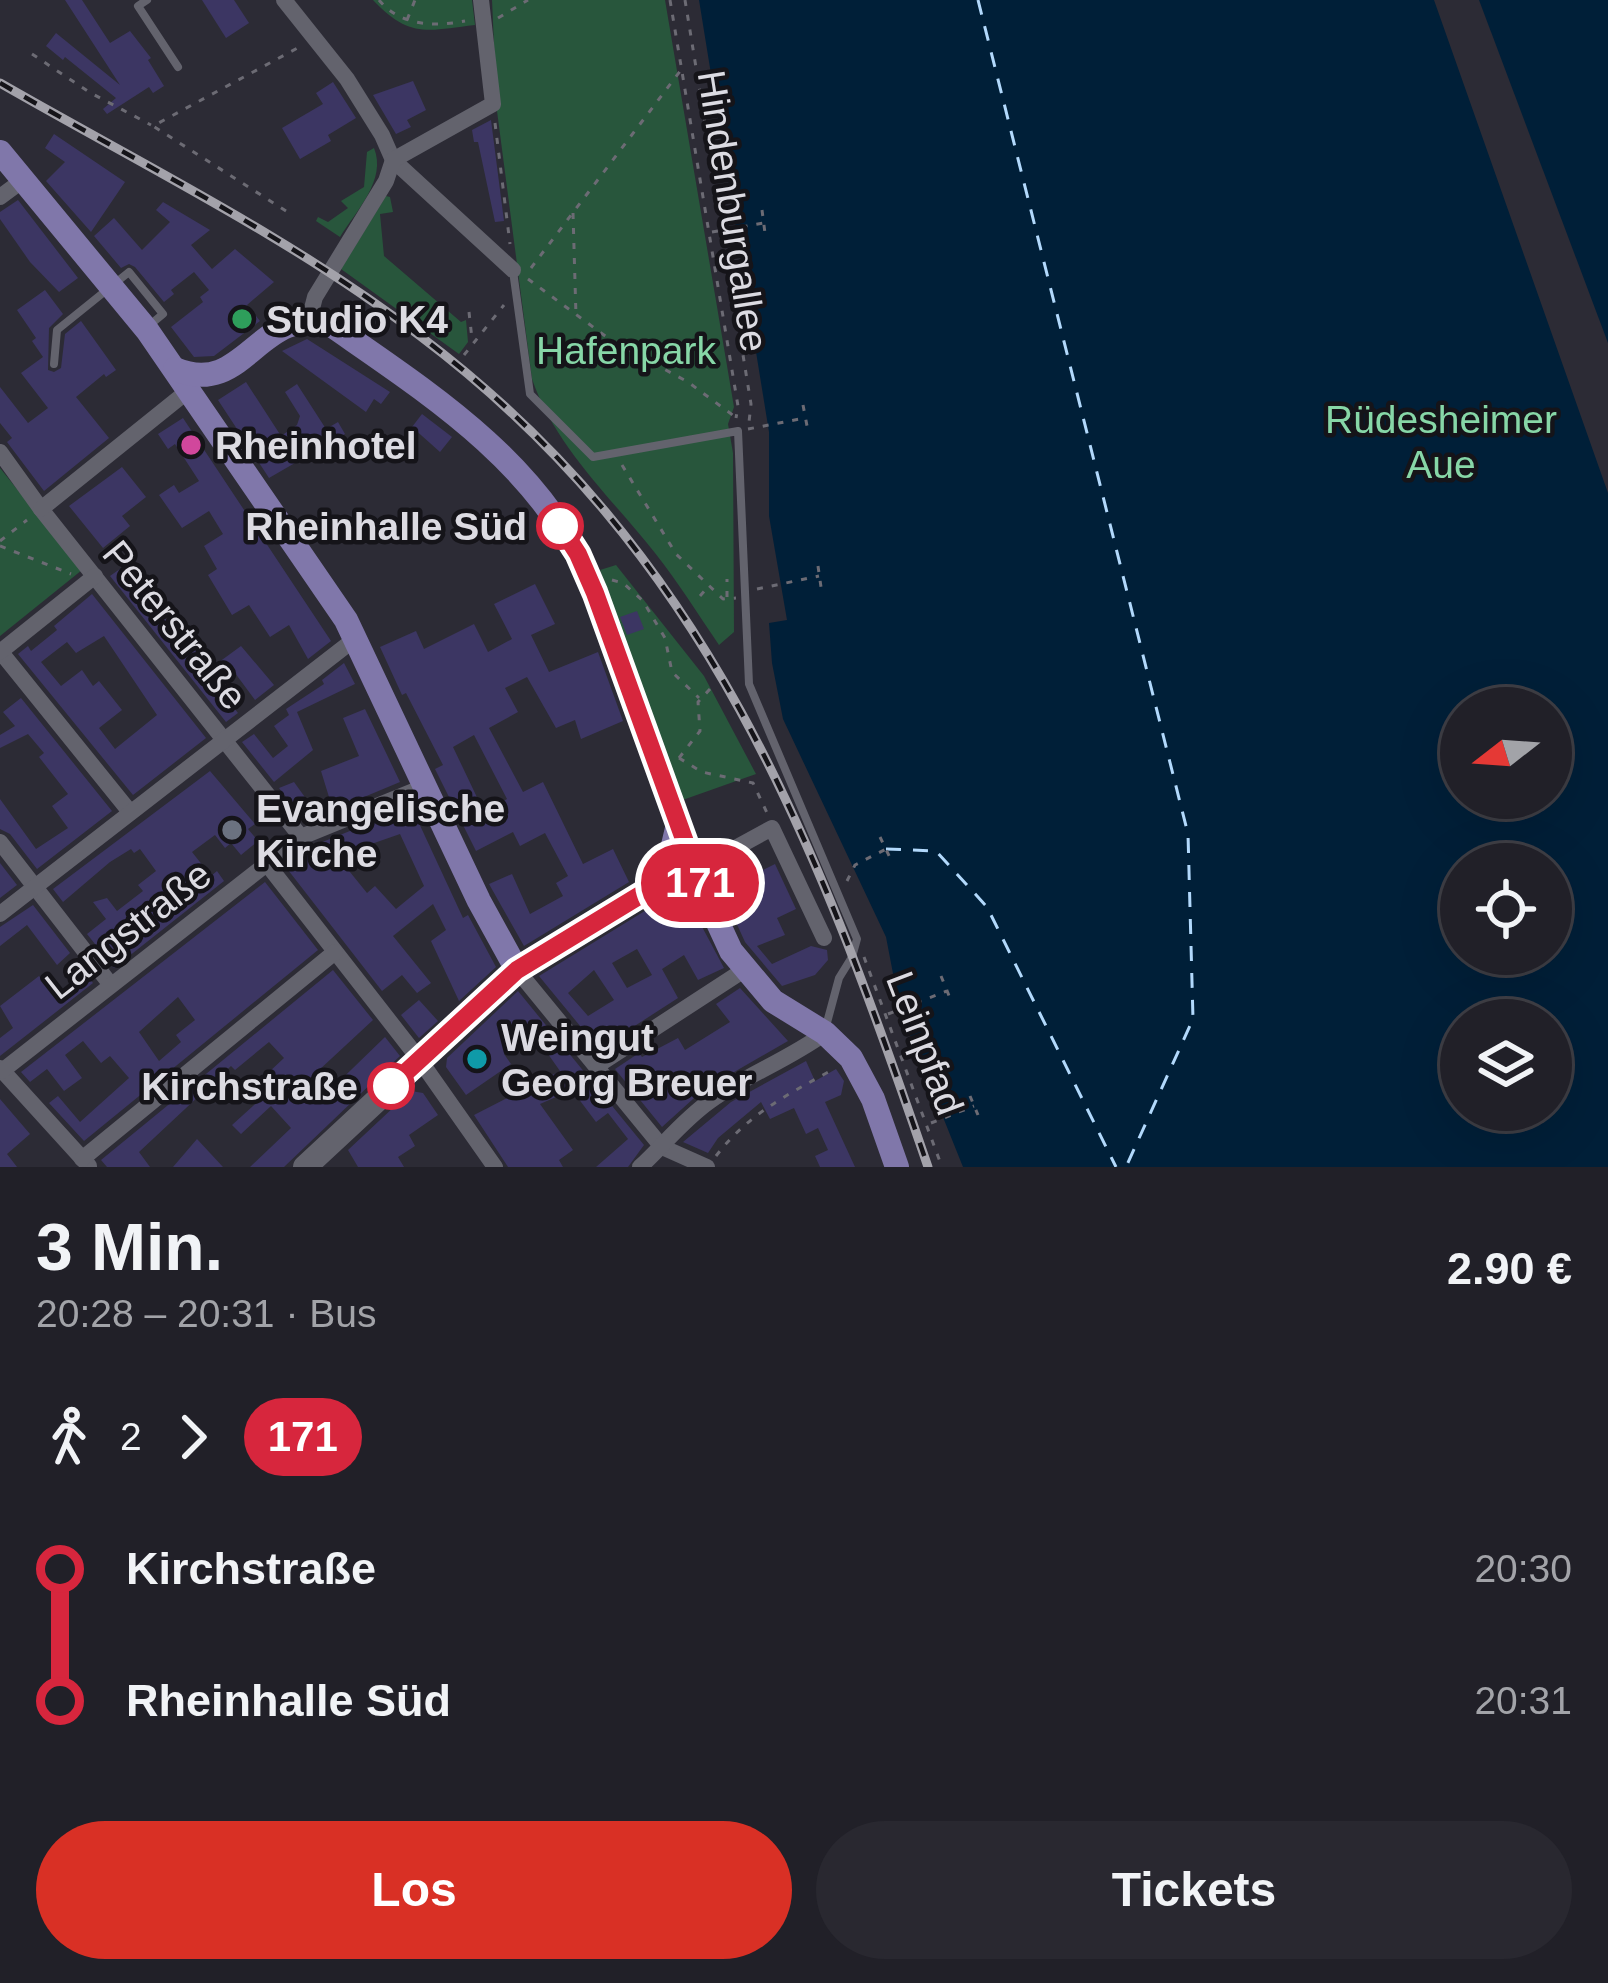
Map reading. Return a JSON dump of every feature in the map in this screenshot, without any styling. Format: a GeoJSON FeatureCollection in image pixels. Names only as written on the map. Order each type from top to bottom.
{"type":"FeatureCollection","features":[{"type":"Feature","properties":{"kind":"main road"},"geometry":{"type":"LineString","coordinates":[[9,166],[146,328],[356,638],[479,901],[517,970]]}},
{"type":"Feature","properties":{"kind":"main road"},"geometry":{"type":"LineString","coordinates":[[213,425],[209,392],[220,374],[279,327],[308,320],[331,325],[479,432],[533,490],[587,573],[698,878],[744,970],[773,1001],[825,1033],[851,1058],[878,1111],[897,1167]]}},
{"type":"Feature","properties":{"kind":"main road"},"geometry":{"type":"LineString","coordinates":[[182,379],[220,374]]}},
{"type":"Feature","properties":{"kind":"main road"},"geometry":{"type":"LineString","coordinates":[[665,880],[679,824]]}},
{"type":"Feature","properties":{"kind":"main road"},"geometry":{"type":"LineString","coordinates":[[305,1167],[517,970],[665,880],[698,878]]}},
{"type":"Feature","properties":{"kind":"street"},"geometry":{"type":"LineString","coordinates":[[284,0],[347,79],[392,160],[515,279]]}},
{"type":"Feature","properties":{"kind":"street"},"geometry":{"type":"LineString","coordinates":[[308,320],[314,297],[386,182],[392,160],[493,104],[482,0]]}},
{"type":"Feature","properties":{"kind":"street"},"geometry":{"type":"LineString","coordinates":[[0,197],[9,166]]}},
{"type":"Feature","properties":{"kind":"street"},"geometry":{"type":"LineString","coordinates":[[39,511],[182,379]]}},
{"type":"Feature","properties":{"kind":"street","name":"Peterstraße"},"geometry":{"type":"LineString","coordinates":[[0,452],[39,511],[301,838]]}},
{"type":"Feature","properties":{"kind":"street"},"geometry":{"type":"LineString","coordinates":[[95,576],[0,651],[130,812]]}},
{"type":"Feature","properties":{"kind":"street"},"geometry":{"type":"LineString","coordinates":[[0,914],[356,638]]}},
{"type":"Feature","properties":{"kind":"street","name":"Langstraße"},"geometry":{"type":"LineString","coordinates":[[1,1070],[301,838],[426,786]]}},
{"type":"Feature","properties":{"kind":"street"},"geometry":{"type":"LineString","coordinates":[[698,878],[772,827],[824,938]]}},
{"type":"Feature","properties":{"kind":"street"},"geometry":{"type":"LineString","coordinates":[[0,842],[111,985]]}},
{"type":"Feature","properties":{"kind":"street"},"geometry":{"type":"LineString","coordinates":[[267,864],[419,1059],[495,1167]]}},
{"type":"Feature","properties":{"kind":"street"},"geometry":{"type":"LineString","coordinates":[[1,1070],[86,1163],[335,952]]}},
{"type":"Feature","properties":{"kind":"street"},"geometry":{"type":"LineString","coordinates":[[517,970],[662,1147],[707,1167]]}},
{"type":"Feature","properties":{"kind":"street"},"geometry":{"type":"LineString","coordinates":[[598,1065],[744,970]]}},
{"type":"Feature","properties":{"kind":"street"},"geometry":{"type":"LineString","coordinates":[[640,1167],[710,1101],[795,1055],[825,1033]]}},
{"type":"Feature","properties":{"kind":"lane"},"geometry":{"type":"LineString","coordinates":[[147,0],[138,6],[178,67]]}},
{"type":"Feature","properties":{"kind":"lane"},"geometry":{"type":"LineString","coordinates":[[515,279],[530,394],[593,457],[738,431],[749,684],[856,939],[838,978],[825,1033]]}},
{"type":"Feature","properties":{"kind":"lane"},"geometry":{"type":"LineString","coordinates":[[54,364],[57,330],[112,286]]}},
{"type":"Feature","properties":{"kind":"path"},"geometry":{"type":"LineString","coordinates":[[379,0],[391,13],[407,20],[441,26],[484,21],[528,0]]}},
{"type":"Feature","properties":{"kind":"path"},"geometry":{"type":"LineString","coordinates":[[407,20],[415,0]]}},
{"type":"Feature","properties":{"kind":"path"},"geometry":{"type":"LineString","coordinates":[[663,0],[671,0]]}},
{"type":"Feature","properties":{"kind":"path","name":"Hindenburgallee"},"geometry":{"type":"LineString","coordinates":[[671,0],[738,406],[738,431]]}},
{"type":"Feature","properties":{"kind":"path"},"geometry":{"type":"LineString","coordinates":[[685,0],[751,404],[751,419],[738,431]]}},
{"type":"Feature","properties":{"kind":"path"},"geometry":{"type":"LineString","coordinates":[[153,126],[315,39]]}},
{"type":"Feature","properties":{"kind":"path"},"geometry":{"type":"LineString","coordinates":[[32,54],[286,211]]}},
{"type":"Feature","properties":{"kind":"path"},"geometry":{"type":"LineString","coordinates":[[682,69],[524,277],[576,316],[647,363],[697,388],[735,417]]}},
{"type":"Feature","properties":{"kind":"path"},"geometry":{"type":"LineString","coordinates":[[464,355],[515,279],[493,104]]}},
{"type":"Feature","properties":{"kind":"path"},"geometry":{"type":"LineString","coordinates":[[762,210],[765,232]]}},
{"type":"Feature","properties":{"kind":"path"},"geometry":{"type":"LineString","coordinates":[[573,211],[576,316]]}},
{"type":"Feature","properties":{"kind":"path"},"geometry":{"type":"LineString","coordinates":[[709,232],[764,223]]}},
{"type":"Feature","properties":{"kind":"path"},"geometry":{"type":"LineString","coordinates":[[469,312],[469,336],[475,342]]}},
{"type":"Feature","properties":{"kind":"path"},"geometry":{"type":"LineString","coordinates":[[802,406],[808,431]]}},
{"type":"Feature","properties":{"kind":"path"},"geometry":{"type":"LineString","coordinates":[[738,431],[805,418]]}},
{"type":"Feature","properties":{"kind":"path"},"geometry":{"type":"LineString","coordinates":[[615,454],[676,554],[708,586],[729,599],[727,579]]}},
{"type":"Feature","properties":{"kind":"path"},"geometry":{"type":"LineString","coordinates":[[39,511],[0,544],[74,576]]}},
{"type":"Feature","properties":{"kind":"path"},"geometry":{"type":"LineString","coordinates":[[818,566],[821,587]]}},
{"type":"Feature","properties":{"kind":"path"},"geometry":{"type":"LineString","coordinates":[[587,573],[623,584],[643,601],[665,638],[672,672],[699,698],[700,731],[680,758],[701,772],[753,783],[772,827]]}},
{"type":"Feature","properties":{"kind":"path"},"geometry":{"type":"LineString","coordinates":[[742,592],[820,576]]}},
{"type":"Feature","properties":{"kind":"path"},"geometry":{"type":"LineString","coordinates":[[700,596],[708,586]]}},
{"type":"Feature","properties":{"kind":"path"},"geometry":{"type":"LineString","coordinates":[[699,698],[710,689]]}},
{"type":"Feature","properties":{"kind":"path"},"geometry":{"type":"LineString","coordinates":[[880,837],[893,864]]}},
{"type":"Feature","properties":{"kind":"path"},"geometry":{"type":"LineString","coordinates":[[855,866],[886,849]]}},
{"type":"Feature","properties":{"kind":"path","name":"Leinpfad"},"geometry":{"type":"LineString","coordinates":[[856,939],[942,1167]]}},
{"type":"Feature","properties":{"kind":"path"},"geometry":{"type":"LineString","coordinates":[[940,976],[952,1003]]}},
{"type":"Feature","properties":{"kind":"path"},"geometry":{"type":"LineString","coordinates":[[887,1014],[946,991]]}},
{"type":"Feature","properties":{"kind":"path"},"geometry":{"type":"LineString","coordinates":[[707,1167],[734,1132],[772,1101],[851,1058]]}},
{"type":"Feature","properties":{"kind":"path"},"geometry":{"type":"LineString","coordinates":[[970,1096],[978,1115]]}},
{"type":"Feature","properties":{"kind":"path"},"geometry":{"type":"LineString","coordinates":[[928,1124],[974,1106]]}},
{"type":"Feature","properties":{"kind":"green space"},"geometry":{"type":"Polygon","coordinates":[[[373,0],[472,0],[475,25],[419,29],[397,21],[373,0]]]}},
{"type":"Feature","properties":{"kind":"green space","name":"Hafenpark"},"geometry":{"type":"Polygon","coordinates":[[[492,0],[665,0],[734,407],[728,424],[733,453],[734,632],[719,645],[663,564],[570,449],[532,379],[497,111],[492,0]]]}},
{"type":"Feature","properties":{"kind":"green space"},"geometry":{"type":"Polygon","coordinates":[[[374,148],[373,183],[340,237],[316,221],[318,217],[328,222],[348,208],[341,201],[364,187],[367,152],[374,148]]]}},
{"type":"Feature","properties":{"kind":"green space"},"geometry":{"type":"Polygon","coordinates":[[[386,196],[393,212],[380,214],[384,256],[461,322],[466,320],[468,342],[459,354],[341,269],[386,196]]]}},
{"type":"Feature","properties":{"kind":"green space"},"geometry":{"type":"Polygon","coordinates":[[[0,468],[82,570],[0,636],[0,468]]]}},
{"type":"Feature","properties":{"kind":"green space"},"geometry":{"type":"Polygon","coordinates":[[[616,565],[704,676],[756,774],[677,802],[600,570],[616,565]]]}},
{"type":"Feature","properties":{"kind":"water"},"geometry":{"type":"Polygon","coordinates":[[[699,0],[1434,0],[1608,493],[1608,1167],[963,1167],[900,1010],[886,937],[783,719],[769,623],[787,620],[769,516],[769,432],[699,0]]]}},
{"type":"Feature","properties":{"kind":"water"},"geometry":{"type":"Polygon","coordinates":[[[1479,0],[1608,0],[1608,343],[1479,0]]]}},
{"type":"Feature","properties":{"kind":"building"},"geometry":{"type":"Polygon","coordinates":[[[65,0],[82,0],[110,43],[130,31],[151,58],[164,86],[153,93],[149,87],[107,114],[103,109],[116,98],[46,46],[56,33],[120,85],[65,0]]]}},
{"type":"Feature","properties":{"kind":"building"},"geometry":{"type":"Polygon","coordinates":[[[202,0],[234,0],[249,23],[226,38],[202,0]]]}},
{"type":"Feature","properties":{"kind":"building"},"geometry":{"type":"Polygon","coordinates":[[[413,81],[426,110],[407,120],[411,127],[396,134],[373,95],[413,81]]]}},
{"type":"Feature","properties":{"kind":"building"},"geometry":{"type":"Polygon","coordinates":[[[333,82],[356,118],[328,135],[331,141],[300,159],[282,128],[323,104],[316,93],[333,82]]]}},
{"type":"Feature","properties":{"kind":"building"},"geometry":{"type":"Polygon","coordinates":[[[491,120],[504,221],[495,222],[472,130],[491,120]]]}},
{"type":"Feature","properties":{"kind":"building"},"geometry":{"type":"Polygon","coordinates":[[[54,134],[125,182],[91,232],[46,181],[65,162],[45,148],[54,134]]]}},
{"type":"Feature","properties":{"kind":"building"},"geometry":{"type":"Polygon","coordinates":[[[18,200],[78,278],[59,292],[30,262],[0,219],[0,212],[18,200]]]}},
{"type":"Feature","properties":{"kind":"building"},"geometry":{"type":"Polygon","coordinates":[[[163,202],[210,230],[191,245],[212,269],[235,249],[274,282],[247,305],[260,321],[214,356],[194,357],[171,327],[203,302],[200,297],[209,290],[194,272],[164,302],[135,267],[121,268],[94,236],[114,218],[142,250],[170,222],[156,210],[163,202]]]}},
{"type":"Feature","properties":{"kind":"building"},"geometry":{"type":"Polygon","coordinates":[[[45,290],[63,314],[49,328],[48,370],[61,368],[65,334],[81,321],[116,370],[76,397],[109,438],[44,491],[7,442],[12,438],[0,423],[0,387],[28,423],[48,408],[21,373],[43,357],[17,310],[45,290]]]}},
{"type":"Feature","properties":{"kind":"building"},"geometry":{"type":"Polygon","coordinates":[[[307,339],[390,392],[381,404],[374,399],[366,412],[282,351],[307,339]]]}},
{"type":"Feature","properties":{"kind":"building"},"geometry":{"type":"Polygon","coordinates":[[[246,382],[281,436],[297,425],[300,416],[285,392],[297,384],[326,429],[338,422],[345,434],[269,478],[218,400],[246,382]]]}},
{"type":"Feature","properties":{"kind":"building"},"geometry":{"type":"Polygon","coordinates":[[[422,414],[452,437],[440,452],[412,427],[422,414]]]}},
{"type":"Feature","properties":{"kind":"building"},"geometry":{"type":"Polygon","coordinates":[[[183,418],[331,641],[308,659],[289,625],[270,637],[249,605],[232,615],[208,575],[217,569],[204,546],[223,534],[209,511],[182,528],[159,495],[174,485],[179,493],[199,481],[175,444],[168,449],[158,434],[183,418]]]}},
{"type":"Feature","properties":{"kind":"building"},"geometry":{"type":"Polygon","coordinates":[[[122,467],[146,497],[122,516],[130,526],[103,548],[69,506],[122,467]]]}},
{"type":"Feature","properties":{"kind":"building"},"geometry":{"type":"Polygon","coordinates":[[[124,566],[185,644],[193,638],[215,665],[241,646],[274,685],[255,700],[235,673],[217,687],[238,713],[226,722],[110,576],[124,566]]]}},
{"type":"Feature","properties":{"kind":"building"},"geometry":{"type":"Polygon","coordinates":[[[535,584],[555,624],[531,635],[549,672],[598,652],[623,721],[581,739],[575,720],[556,728],[527,677],[505,688],[518,712],[489,728],[523,792],[543,782],[583,864],[613,849],[629,882],[524,946],[489,884],[512,874],[530,914],[563,896],[556,883],[568,876],[545,833],[520,846],[513,832],[476,851],[435,769],[443,765],[380,647],[416,631],[424,649],[474,624],[488,652],[512,639],[494,604],[535,584]],[[474,735],[453,747],[484,812],[507,799],[474,735]]]}},
{"type":"Feature","properties":{"kind":"building"},"geometry":{"type":"Polygon","coordinates":[[[92,594],[206,738],[133,795],[18,654],[28,646],[31,651],[57,630],[54,626],[92,594]],[[104,636],[76,653],[67,642],[41,662],[61,686],[82,670],[93,686],[99,681],[122,710],[99,728],[115,749],[157,715],[104,636]]]}},
{"type":"Feature","properties":{"kind":"building"},"geometry":{"type":"Polygon","coordinates":[[[637,611],[644,629],[627,635],[620,617],[637,611]]]}},
{"type":"Feature","properties":{"kind":"building"},"geometry":{"type":"Polygon","coordinates":[[[344,663],[355,684],[297,712],[313,750],[274,782],[242,742],[254,734],[273,758],[288,746],[274,726],[289,715],[286,709],[324,684],[322,680],[344,663]]]}},
{"type":"Feature","properties":{"kind":"building"},"geometry":{"type":"Polygon","coordinates":[[[21,698],[112,811],[37,869],[10,834],[0,829],[0,799],[36,849],[68,828],[52,806],[68,794],[39,757],[44,753],[28,734],[0,748],[0,735],[15,726],[3,712],[21,698]]]}},
{"type":"Feature","properties":{"kind":"building"},"geometry":{"type":"Polygon","coordinates":[[[365,709],[400,782],[333,810],[321,771],[359,756],[343,718],[365,709]]]}},
{"type":"Feature","properties":{"kind":"building"},"geometry":{"type":"Polygon","coordinates":[[[210,771],[255,824],[248,829],[258,841],[241,855],[231,843],[225,848],[215,835],[192,852],[211,876],[217,871],[224,881],[114,968],[87,934],[106,919],[93,902],[107,898],[117,911],[143,891],[138,885],[156,871],[140,849],[110,862],[63,902],[53,889],[210,771]]]}},
{"type":"Feature","properties":{"kind":"building"},"geometry":{"type":"Polygon","coordinates":[[[294,782],[317,814],[305,822],[279,788],[294,782]]]}},
{"type":"Feature","properties":{"kind":"building"},"geometry":{"type":"Polygon","coordinates":[[[411,806],[463,918],[468,915],[496,967],[459,1001],[431,941],[446,930],[433,904],[393,936],[431,983],[417,993],[402,975],[382,991],[285,866],[307,848],[335,837],[345,851],[340,835],[411,806]],[[400,834],[337,856],[367,893],[375,886],[396,909],[424,886],[400,834]]]}},
{"type":"Feature","properties":{"kind":"building"},"geometry":{"type":"Polygon","coordinates":[[[740,860],[749,877],[775,864],[796,909],[777,918],[785,935],[757,946],[772,964],[811,946],[827,950],[828,960],[815,975],[782,986],[745,942],[714,874],[740,860]]]}},
{"type":"Feature","properties":{"kind":"building"},"geometry":{"type":"Polygon","coordinates":[[[0,863],[17,885],[0,898],[0,863]]]}},
{"type":"Feature","properties":{"kind":"building"},"geometry":{"type":"Polygon","coordinates":[[[265,882],[318,950],[84,1141],[49,1103],[58,1096],[80,1122],[129,1078],[110,1056],[101,1063],[83,1041],[65,1055],[82,1078],[64,1091],[47,1069],[30,1082],[21,1072],[265,882]],[[178,997],[139,1032],[159,1061],[181,1042],[176,1035],[195,1020],[178,997]]]}},
{"type":"Feature","properties":{"kind":"building"},"geometry":{"type":"Polygon","coordinates":[[[679,890],[724,968],[698,980],[684,955],[662,969],[678,998],[599,1049],[539,976],[679,890]],[[637,949],[612,963],[627,988],[652,975],[637,949]],[[594,970],[568,993],[588,1016],[614,1000],[594,970]]]}},
{"type":"Feature","properties":{"kind":"building"},"geometry":{"type":"Polygon","coordinates":[[[33,905],[70,953],[57,965],[27,925],[0,946],[0,927],[33,905]]]}},
{"type":"Feature","properties":{"kind":"building"},"geometry":{"type":"Polygon","coordinates":[[[333,970],[373,1020],[304,1084],[320,1100],[385,1037],[400,1056],[284,1167],[250,1167],[291,1128],[271,1106],[241,1134],[232,1125],[263,1097],[253,1087],[284,1058],[269,1042],[235,1070],[231,1066],[139,1152],[150,1167],[107,1167],[101,1160],[333,970]]]}},
{"type":"Feature","properties":{"kind":"building"},"geometry":{"type":"Polygon","coordinates":[[[85,973],[93,983],[0,1056],[0,1038],[13,1028],[0,1006],[39,976],[56,996],[85,973]]]}},
{"type":"Feature","properties":{"kind":"building"},"geometry":{"type":"Polygon","coordinates":[[[740,988],[788,1041],[703,1090],[662,1127],[615,1069],[639,1053],[642,1057],[678,1038],[685,1050],[730,1022],[716,1004],[740,988]]]}},
{"type":"Feature","properties":{"kind":"building"},"geometry":{"type":"Polygon","coordinates":[[[518,991],[644,1145],[628,1167],[596,1167],[628,1139],[608,1113],[596,1122],[572,1090],[540,1104],[573,1150],[559,1160],[563,1167],[508,1167],[474,1115],[560,1071],[531,1030],[504,1054],[511,1064],[466,1095],[446,1067],[447,1058],[518,991]]]}},
{"type":"Feature","properties":{"kind":"building"},"geometry":{"type":"Polygon","coordinates":[[[419,1000],[438,1021],[419,1038],[401,1015],[419,1000]]]}},
{"type":"Feature","properties":{"kind":"building"},"geometry":{"type":"Polygon","coordinates":[[[806,1061],[815,1081],[836,1069],[844,1081],[841,1095],[825,1102],[855,1167],[820,1167],[815,1156],[828,1150],[818,1128],[806,1134],[794,1108],[770,1119],[761,1102],[718,1138],[708,1153],[683,1142],[731,1102],[806,1061]]]}},
{"type":"Feature","properties":{"kind":"building"},"geometry":{"type":"Polygon","coordinates":[[[411,1091],[423,1093],[438,1115],[409,1135],[415,1146],[398,1157],[404,1167],[358,1167],[348,1150],[411,1091]]]}},
{"type":"Feature","properties":{"kind":"building"},"geometry":{"type":"Polygon","coordinates":[[[0,1099],[30,1134],[7,1154],[17,1167],[0,1167],[0,1099]]]}},
{"type":"Feature","properties":{"kind":"building"},"geometry":{"type":"Polygon","coordinates":[[[197,1139],[223,1167],[173,1167],[197,1139]]]}},
{"type":"Feature","properties":{"kind":"ferry route"},"geometry":{"type":"LineString","coordinates":[[978,0],[1188,834],[1193,1019],[1126,1167]]}},
{"type":"Feature","properties":{"kind":"ferry route"},"geometry":{"type":"LineString","coordinates":[[886,849],[936,851],[987,907],[1116,1167]]}},
{"type":"Feature","properties":{"kind":"railway"},"geometry":{"type":"LineString","coordinates":[[0,83],[267,234],[370,300],[520,420],[605,511],[677,607],[740,710],[794,817],[842,929],[928,1167]]}},
{"type":"Feature","properties":{"kind":"bus line","name":"171"},"geometry":{"type":"LineString","coordinates":[[391,1086],[517,970],[665,880],[682,878],[701,886],[595,593],[560,526]]}},
{"type":"Feature","properties":{"kind":"place","name":"Studio K4"},"geometry":{"type":"Point","coordinates":[242,319]}},
{"type":"Feature","properties":{"kind":"place","name":"Rheinhotel"},"geometry":{"type":"Point","coordinates":[191,445]}},
{"type":"Feature","properties":{"kind":"place","name":"Rheinhalle Süd"},"geometry":{"type":"Point","coordinates":[560,526]}},
{"type":"Feature","properties":{"kind":"place","name":"Evangelische Kirche"},"geometry":{"type":"Point","coordinates":[232,830]}},
{"type":"Feature","properties":{"kind":"place","name":"Weingut Georg Breuer"},"geometry":{"type":"Point","coordinates":[477,1059]}},
{"type":"Feature","properties":{"kind":"place","name":"Kirchstraße"},"geometry":{"type":"Point","coordinates":[391,1086]}},
{"type":"Feature","properties":{"kind":"park label","name":"Rüdesheimer Aue"},"geometry":{"type":"Point","coordinates":[1441,442]}}]}
